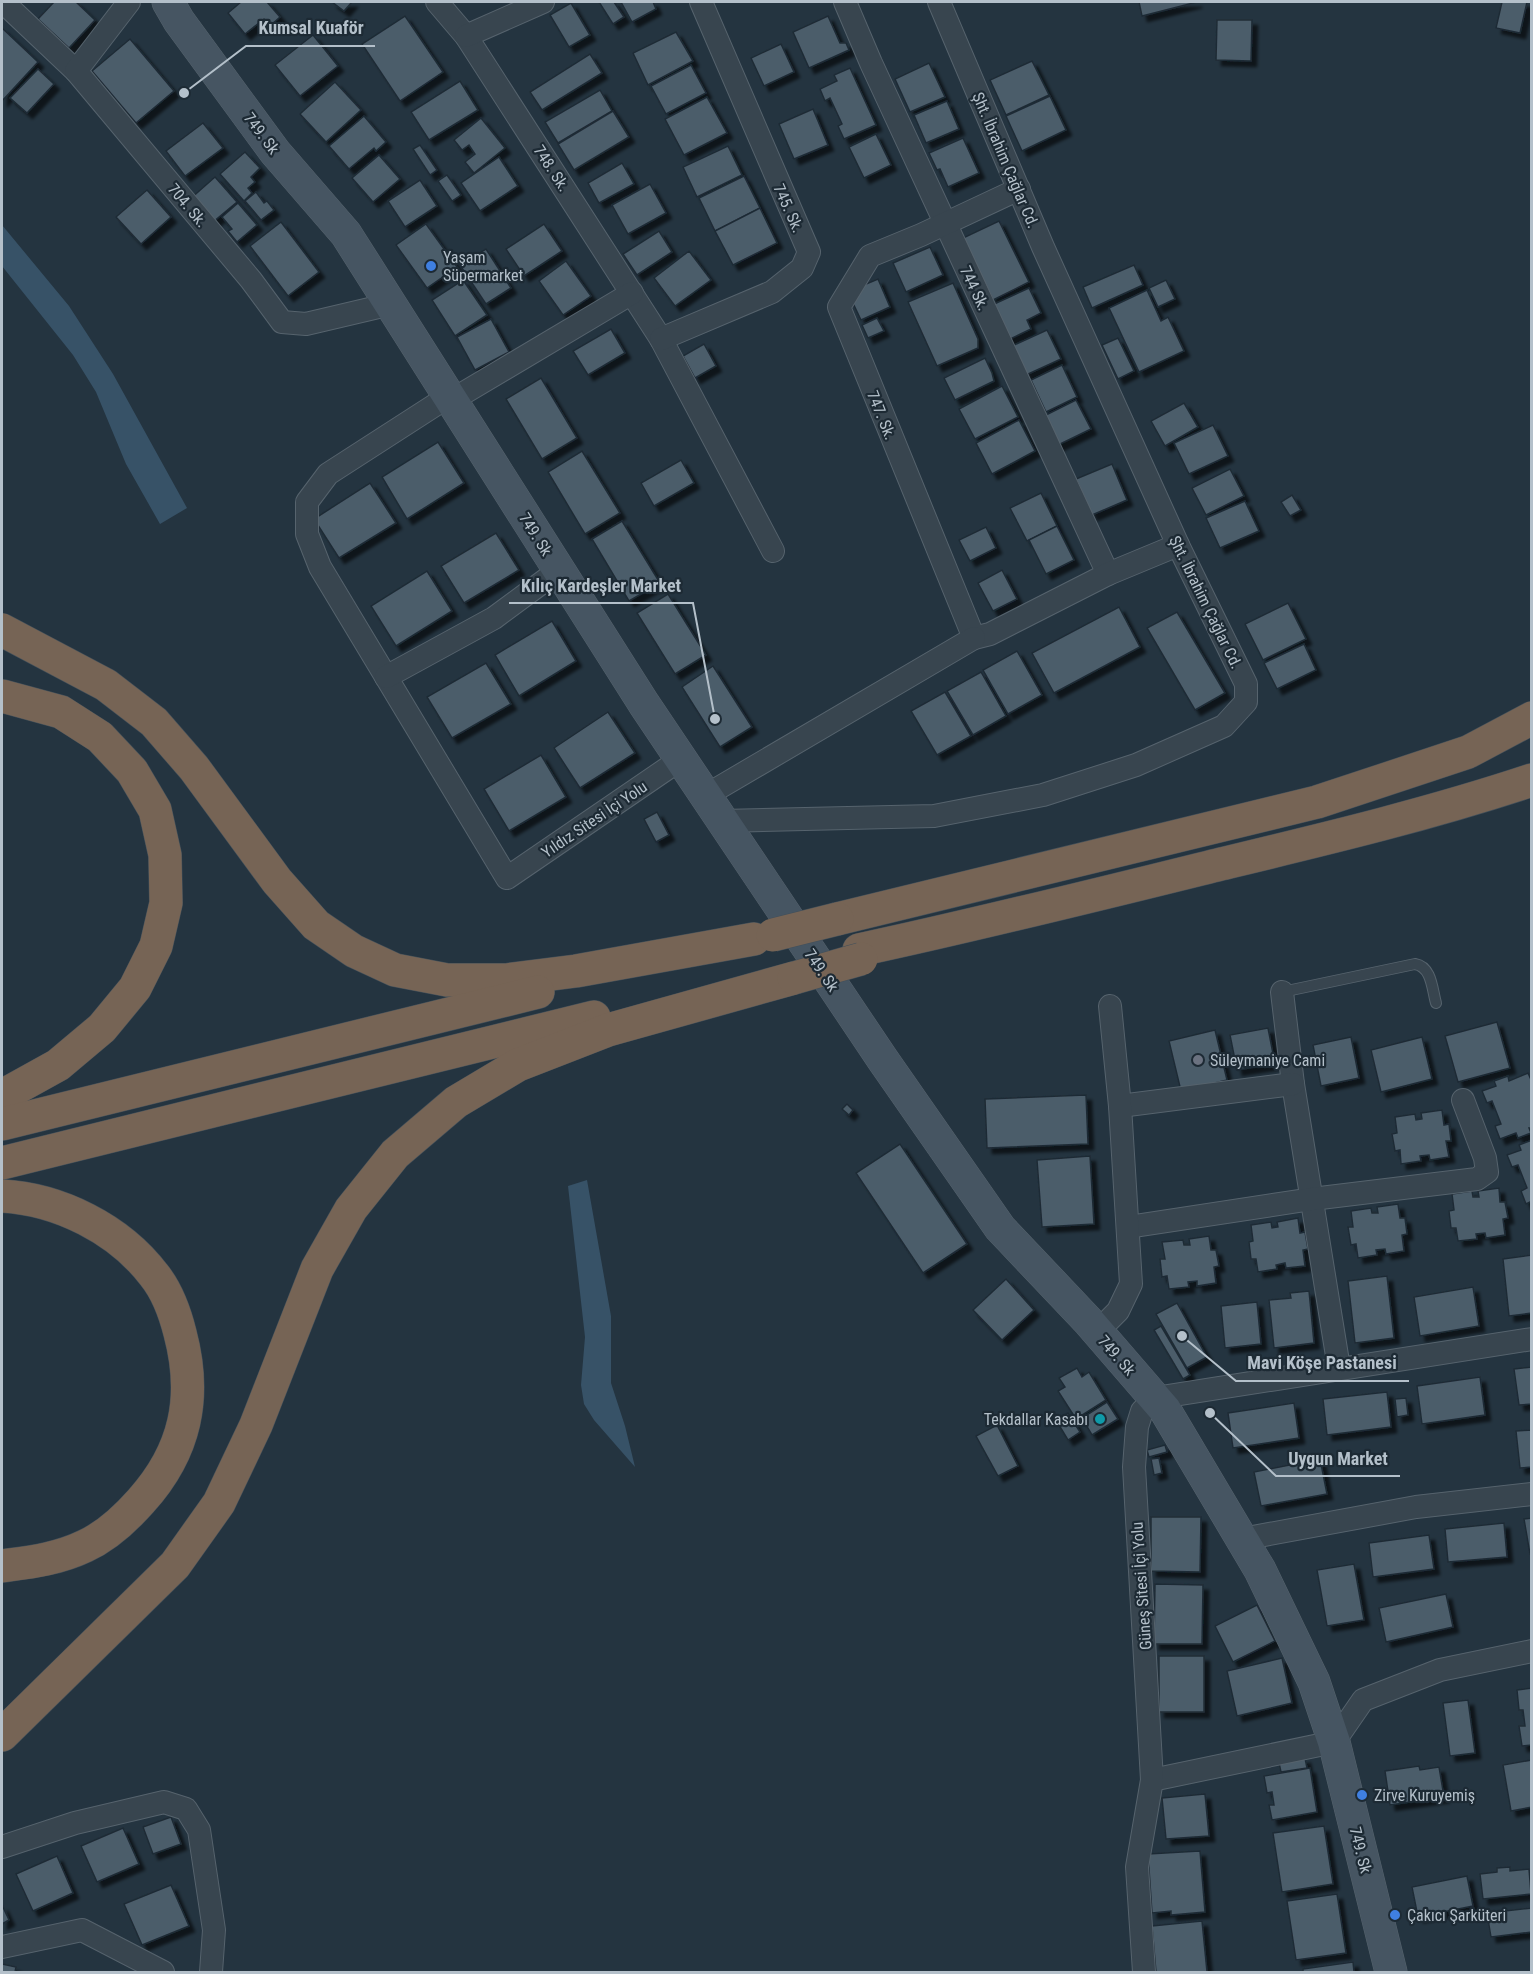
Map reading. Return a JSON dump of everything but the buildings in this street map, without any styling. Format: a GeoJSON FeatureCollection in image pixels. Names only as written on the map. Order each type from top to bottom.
{"type":"FeatureCollection","features":[{"type":"Feature","properties":{"kind":"highway"},"geometry":{"type":"LineString","coordinates":[[2,630],[106,685],[154,722],[194,768],[277,881],[316,925],[354,951],[395,970],[447,980],[506,980],[576,971],[764,937]]}},
{"type":"Feature","properties":{"kind":"highway"},"geometry":{"type":"LineString","coordinates":[[2,696],[61,712],[100,736],[132,771],[155,810],[165,855],[166,891],[166,903],[156,946],[135,988],[102,1028],[58,1065],[2,1096]]}},
{"type":"Feature","properties":{"kind":"highway"},"geometry":{"type":"LineString","coordinates":[[2,1124],[1317,802],[1468,752],[1532,718]]}},
{"type":"Feature","properties":{"kind":"highway"},"geometry":{"type":"LineString","coordinates":[[2,1163],[793,973],[970,926],[1328,838],[1532,780]]}},
{"type":"Feature","properties":{"kind":"highway"},"geometry":{"type":"LineString","coordinates":[[2,1735],[175,1565],[219,1503],[256,1425],[317,1269],[351,1209],[395,1155],[456,1102],[518,1065],[608,1030],[718,998],[793,973]]}},
{"type":"Feature","properties":{"kind":"highway"},"geometry":{"type":"LineString","coordinates":[[2,1196],[22,1197],[70,1211],[118,1238],[154,1275],[175,1312],[187,1360],[188,1405],[178,1446],[154,1487],[121,1523],[86,1546],[47,1560],[2,1566]]}},
{"type":"Feature","properties":{"kind":"street","name":"704. Sk."},"geometry":{"type":"LineString","coordinates":[[3,2],[76,71],[251,280],[282,322],[306,324],[391,304]]}},
{"type":"Feature","properties":{"kind":"street"},"geometry":{"type":"LineString","coordinates":[[76,71],[129,2]]}},
{"type":"Feature","properties":{"kind":"street","name":"749. Sk"},"geometry":{"type":"LineString","coordinates":[[168,2],[179,21],[275,152],[346,234],[681,759],[883,1060],[1000,1228],[1097,1332],[1165,1410],[1260,1570],[1314,1682],[1334,1742],[1391,1972]]}},
{"type":"Feature","properties":{"kind":"street","name":"748. Sk."},"geometry":{"type":"LineString","coordinates":[[437,2],[466,36],[661,339],[773,551]]}},
{"type":"Feature","properties":{"kind":"street"},"geometry":{"type":"LineString","coordinates":[[466,36],[543,2]]}},
{"type":"Feature","properties":{"kind":"street","name":"745. Sk."},"geometry":{"type":"LineString","coordinates":[[661,339],[772,292],[802,268],[809,252],[700,2]]}},
{"type":"Feature","properties":{"kind":"street","name":"744 Sk."},"geometry":{"type":"LineString","coordinates":[[845,2],[945,224],[1108,573]]}},
{"type":"Feature","properties":{"kind":"street","name":"Şht. İbrahim Çağlar Cd."},"geometry":{"type":"LineString","coordinates":[[714,809],[934,816],[1043,795],[1136,765],[1224,726],[1246,702],[1246,684],[1178,545],[1019,189],[939,2]]}},
{"type":"Feature","properties":{"kind":"street"},"geometry":{"type":"LineString","coordinates":[[945,224],[1019,189]]}},
{"type":"Feature","properties":{"kind":"street","name":"747. Sk."},"geometry":{"type":"LineString","coordinates":[[945,224],[870,256],[839,307],[982,636]]}},
{"type":"Feature","properties":{"kind":"street"},"geometry":{"type":"LineString","coordinates":[[559,570],[494,618],[386,677],[320,567],[307,534],[307,502],[328,474],[450,398],[632,293]]}},
{"type":"Feature","properties":{"kind":"street"},"geometry":{"type":"LineString","coordinates":[[714,809],[982,636],[1108,573],[1178,545]]}},
{"type":"Feature","properties":{"kind":"street","name":"Yıldız Sitesi İçi Yolu"},"geometry":{"type":"LineString","coordinates":[[386,677],[507,878],[681,759]]}},
{"type":"Feature","properties":{"kind":"street"},"geometry":{"type":"LineString","coordinates":[[1282,992],[1293,1084],[1339,1368]]}},
{"type":"Feature","properties":{"kind":"street"},"geometry":{"type":"LineString","coordinates":[[1097,1332],[1118,1311],[1131,1284],[1120,1106],[1110,1006]]}},
{"type":"Feature","properties":{"kind":"street"},"geometry":{"type":"LineString","coordinates":[[1120,1106],[1293,1084]]}},
{"type":"Feature","properties":{"kind":"street"},"geometry":{"type":"LineString","coordinates":[[1128,1227],[1312,1199],[1477,1179],[1487,1172],[1485,1158],[1463,1100]]}},
{"type":"Feature","properties":{"kind":"street"},"geometry":{"type":"LineString","coordinates":[[1155,1398],[1532,1339]]}},
{"type":"Feature","properties":{"kind":"street","name":"Güneş Sitesi İçi Yolu"},"geometry":{"type":"LineString","coordinates":[[1144,1972],[1137,1866],[1152,1780],[1134,1467],[1137,1427],[1142,1411],[1155,1398]]}},
{"type":"Feature","properties":{"kind":"street"},"geometry":{"type":"LineString","coordinates":[[1242,1539],[1416,1507],[1532,1494]]}},
{"type":"Feature","properties":{"kind":"street"},"geometry":{"type":"LineString","coordinates":[[1152,1780],[1334,1742],[1363,1700],[1440,1670],[1532,1651]]}},
{"type":"Feature","properties":{"kind":"street"},"geometry":{"type":"LineString","coordinates":[[2,1847],[75,1823],[154,1804],[164,1802],[186,1809],[199,1830],[214,1930],[211,1972]]}},
{"type":"Feature","properties":{"kind":"street"},"geometry":{"type":"LineString","coordinates":[[2,1947],[82,1930],[163,1972]]}},
{"type":"Feature","properties":{"kind":"lane"},"geometry":{"type":"LineString","coordinates":[[1282,992],[1415,964],[1425,967],[1428,972],[1436,1003]]}},
{"type":"Feature","properties":{"kind":"water"},"geometry":{"type":"Polygon","coordinates":[[[2,225],[69,306],[113,374],[187,508],[160,524],[126,464],[96,392],[73,355],[2,266],[2,225]]]}},
{"type":"Feature","properties":{"kind":"water"},"geometry":{"type":"Polygon","coordinates":[[[587,1180],[611,1316],[611,1383],[635,1467],[594,1420],[584,1404],[581,1385],[585,1337],[568,1186],[587,1180]]]}},
{"type":"Feature","properties":{"kind":"place","name":"Kumsal Kuaför"},"geometry":{"type":"Point","coordinates":[184,93]}},
{"type":"Feature","properties":{"kind":"place","name":"Yaşam Süpermarket"},"geometry":{"type":"Point","coordinates":[431,266]}},
{"type":"Feature","properties":{"kind":"place","name":"Kılıç Kardeşler Market"},"geometry":{"type":"Point","coordinates":[715,719]}},
{"type":"Feature","properties":{"kind":"place","name":"Süleymaniye Cami"},"geometry":{"type":"Point","coordinates":[1198,1060]}},
{"type":"Feature","properties":{"kind":"place","name":"Mavi Köşe Pastanesi"},"geometry":{"type":"Point","coordinates":[1182,1336]}},
{"type":"Feature","properties":{"kind":"place","name":"Uygun Market"},"geometry":{"type":"Point","coordinates":[1210,1413]}},
{"type":"Feature","properties":{"kind":"place","name":"Tekdallar Kasabı"},"geometry":{"type":"Point","coordinates":[1100,1419]}},
{"type":"Feature","properties":{"kind":"place","name":"Zirve Kuruyemiş"},"geometry":{"type":"Point","coordinates":[1362,1795]}},
{"type":"Feature","properties":{"kind":"place","name":"Çakıcı Şarküteri"},"geometry":{"type":"Point","coordinates":[1395,1915]}}]}
